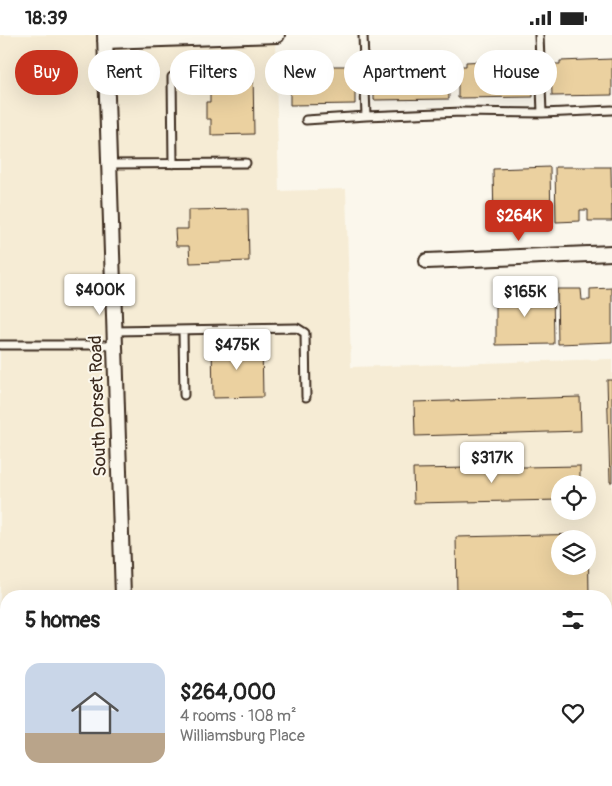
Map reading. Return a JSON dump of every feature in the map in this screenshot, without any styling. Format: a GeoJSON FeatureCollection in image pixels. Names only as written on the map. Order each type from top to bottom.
{"type":"FeatureCollection","features":[{"type":"Feature","properties":{"kind":"street"},"geometry":{"type":"LineString","coordinates":[[105,38],[277,35]]}},
{"type":"Feature","properties":{"kind":"street","name":"South Dorset Road"},"geometry":{"type":"LineString","coordinates":[[105,38],[123,590]]}},
{"type":"Feature","properties":{"kind":"street"},"geometry":{"type":"LineString","coordinates":[[428,261],[612,253]]}},
{"type":"Feature","properties":{"kind":"lane"},"geometry":{"type":"LineString","coordinates":[[363,35],[366,117]]}},
{"type":"Feature","properties":{"kind":"lane"},"geometry":{"type":"LineString","coordinates":[[539,35],[542,113]]}},
{"type":"Feature","properties":{"kind":"lane"},"geometry":{"type":"LineString","coordinates":[[172,95],[173,164]]}},
{"type":"Feature","properties":{"kind":"lane"},"geometry":{"type":"LineString","coordinates":[[306,120],[462,112],[542,113],[612,110]]}},
{"type":"Feature","properties":{"kind":"lane"},"geometry":{"type":"LineString","coordinates":[[110,164],[246,163]]}},
{"type":"Feature","properties":{"kind":"lane"},"geometry":{"type":"LineString","coordinates":[[0,345],[115,338],[183,329],[297,328],[305,333],[306,397]]}},
{"type":"Feature","properties":{"kind":"lane"},"geometry":{"type":"LineString","coordinates":[[183,329],[184,395]]}},
{"type":"Feature","properties":{"kind":"shaded area"},"geometry":{"type":"Polygon","coordinates":[[[0,35],[275,35],[275,50],[265,50],[265,95],[277,95],[279,191],[346,189],[351,367],[612,359],[612,590],[0,590],[0,35]]]}},
{"type":"Feature","properties":{"kind":"building"},"geometry":{"type":"Polygon","coordinates":[[[612,59],[612,95],[552,96],[557,95],[557,64],[560,64],[560,61],[612,59]]]}},
{"type":"Feature","properties":{"kind":"building"},"geometry":{"type":"Polygon","coordinates":[[[466,62],[474,62],[474,95],[533,95],[533,97],[458,98],[458,95],[464,95],[464,66],[466,66],[466,62]]]}},
{"type":"Feature","properties":{"kind":"building"},"geometry":{"type":"Polygon","coordinates":[[[334,66],[344,66],[344,95],[355,95],[355,104],[290,105],[290,95],[334,95],[334,66]]]}},
{"type":"Feature","properties":{"kind":"building"},"geometry":{"type":"Polygon","coordinates":[[[210,95],[253,95],[254,134],[211,135],[211,119],[206,119],[206,102],[210,102],[210,95]]]}},
{"type":"Feature","properties":{"kind":"building"},"geometry":{"type":"Polygon","coordinates":[[[374,95],[449,95],[449,99],[374,100],[374,95]]]}},
{"type":"Feature","properties":{"kind":"building"},"geometry":{"type":"Polygon","coordinates":[[[550,167],[551,223],[527,223],[526,212],[518,212],[519,223],[494,224],[493,169],[550,167]]]}},
{"type":"Feature","properties":{"kind":"building"},"geometry":{"type":"Polygon","coordinates":[[[555,167],[611,167],[612,221],[588,221],[588,210],[580,210],[580,221],[556,222],[555,167]]]}},
{"type":"Feature","properties":{"kind":"building"},"geometry":{"type":"Polygon","coordinates":[[[248,209],[249,261],[190,263],[189,246],[176,246],[175,229],[188,229],[188,210],[248,209]]]}},
{"type":"Feature","properties":{"kind":"building"},"geometry":{"type":"Polygon","coordinates":[[[612,288],[612,342],[558,344],[557,289],[581,289],[582,300],[590,300],[590,289],[612,288]]]}},
{"type":"Feature","properties":{"kind":"building"},"geometry":{"type":"Polygon","coordinates":[[[528,290],[553,290],[554,344],[496,345],[496,291],[520,291],[520,302],[528,302],[528,290]]]}},
{"type":"Feature","properties":{"kind":"building"},"geometry":{"type":"Polygon","coordinates":[[[262,343],[263,397],[213,398],[212,344],[262,343]]]}},
{"type":"Feature","properties":{"kind":"building"},"geometry":{"type":"Polygon","coordinates":[[[607,380],[612,380],[612,482],[610,482],[607,380]]]}},
{"type":"Feature","properties":{"kind":"building"},"geometry":{"type":"Polygon","coordinates":[[[580,397],[581,431],[415,436],[414,402],[580,397]]]}},
{"type":"Feature","properties":{"kind":"building"},"geometry":{"type":"Polygon","coordinates":[[[580,466],[580,475],[551,475],[551,500],[414,503],[413,469],[580,466]]]}},
{"type":"Feature","properties":{"kind":"building"},"geometry":{"type":"Polygon","coordinates":[[[551,535],[551,575],[589,575],[589,590],[457,590],[456,537],[551,535]]]}}]}
